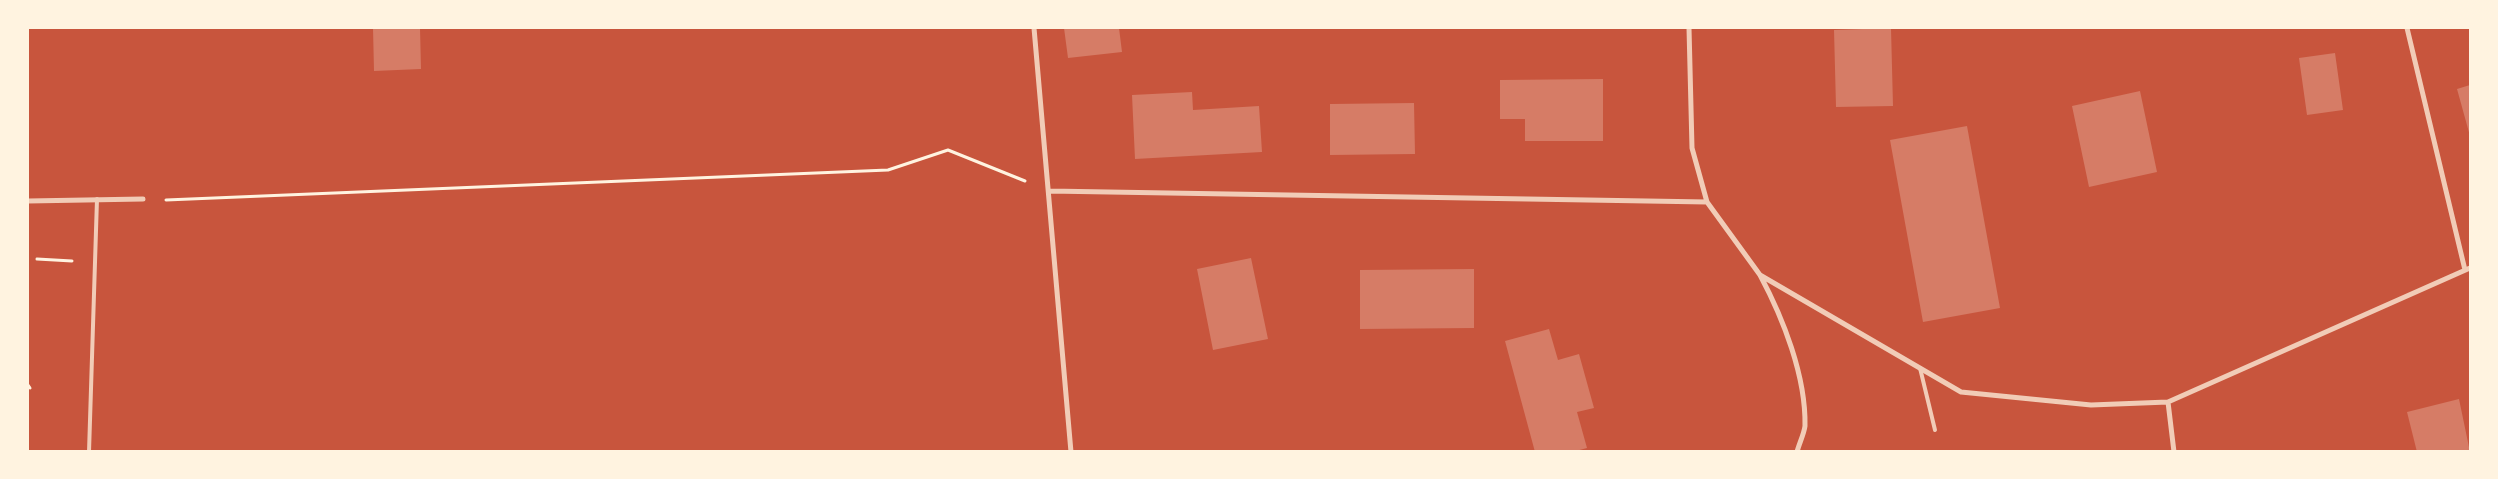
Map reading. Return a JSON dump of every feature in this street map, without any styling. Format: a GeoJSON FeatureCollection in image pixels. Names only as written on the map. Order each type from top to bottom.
{"type":"FeatureCollection","features":[{"type":"Feature","properties":{"kind":"street"},"geometry":{"type":"LineString","coordinates":[[1034,28],[1071,452]]}},
{"type":"Feature","properties":{"kind":"street"},"geometry":{"type":"LineString","coordinates":[[1689,28],[1692,148],[1707,202],[1760,275],[1781,314],[1800,380],[1805,427],[1797,452]]}},
{"type":"Feature","properties":{"kind":"street"},"geometry":{"type":"LineString","coordinates":[[1760,275],[1961,392],[2091,405],[2168,402],[2468,269],[2407,28]]}},
{"type":"Feature","properties":{"kind":"street"},"geometry":{"type":"LineString","coordinates":[[1049,191],[1707,202]]}},
{"type":"Feature","properties":{"kind":"street"},"geometry":{"type":"LineString","coordinates":[[28,201],[143,199]]}},
{"type":"Feature","properties":{"kind":"street"},"geometry":{"type":"LineString","coordinates":[[2168,402],[2174,452]]}},
{"type":"Feature","properties":{"kind":"lane"},"geometry":{"type":"LineString","coordinates":[[89,452],[97,199]]}},
{"type":"Feature","properties":{"kind":"lane"},"geometry":{"type":"LineString","coordinates":[[1920,368],[1935,430]]}},
{"type":"Feature","properties":{"kind":"path"},"geometry":{"type":"LineString","coordinates":[[143,199],[198,200],[888,170],[948,150],[1049,191]]}},
{"type":"Feature","properties":{"kind":"path"},"geometry":{"type":"LineString","coordinates":[[37,259],[95,262]]}},
{"type":"Feature","properties":{"kind":"building"},"geometry":{"type":"Polygon","coordinates":[[[373,28],[420,28],[421,69],[374,71],[373,28]]]}},
{"type":"Feature","properties":{"kind":"building"},"geometry":{"type":"Polygon","coordinates":[[[1064,28],[1119,28],[1122,52],[1068,58],[1064,28]]]}},
{"type":"Feature","properties":{"kind":"building"},"geometry":{"type":"Polygon","coordinates":[[[1891,28],[1893,106],[1836,107],[1834,30],[1891,28]]]}},
{"type":"Feature","properties":{"kind":"building"},"geometry":{"type":"Polygon","coordinates":[[[2335,53],[2343,110],[2307,115],[2299,58],[2335,53]]]}},
{"type":"Feature","properties":{"kind":"building"},"geometry":{"type":"Polygon","coordinates":[[[1603,79],[1603,141],[1525,141],[1525,119],[1500,119],[1500,80],[1603,79]]]}},
{"type":"Feature","properties":{"kind":"building"},"geometry":{"type":"Polygon","coordinates":[[[2470,85],[2470,136],[2457,89],[2470,85]]]}},
{"type":"Feature","properties":{"kind":"building"},"geometry":{"type":"Polygon","coordinates":[[[2140,91],[2157,172],[2089,187],[2072,106],[2140,91]]]}},
{"type":"Feature","properties":{"kind":"building"},"geometry":{"type":"Polygon","coordinates":[[[1192,92],[1193,110],[1259,106],[1262,152],[1135,159],[1132,95],[1192,92]]]}},
{"type":"Feature","properties":{"kind":"building"},"geometry":{"type":"Polygon","coordinates":[[[1414,103],[1415,154],[1330,155],[1330,104],[1414,103]]]}},
{"type":"Feature","properties":{"kind":"building"},"geometry":{"type":"Polygon","coordinates":[[[1967,126],[2000,308],[1923,322],[1890,140],[1967,126]]]}},
{"type":"Feature","properties":{"kind":"building"},"geometry":{"type":"Polygon","coordinates":[[[1251,258],[1268,339],[1213,350],[1197,269],[1251,258]]]}},
{"type":"Feature","properties":{"kind":"building"},"geometry":{"type":"Polygon","coordinates":[[[1474,269],[1474,328],[1360,329],[1360,270],[1474,269]]]}},
{"type":"Feature","properties":{"kind":"building"},"geometry":{"type":"Polygon","coordinates":[[[1549,329],[1558,360],[1579,354],[1594,408],[1577,412],[1587,448],[1572,452],[1535,452],[1505,341],[1549,329]]]}},
{"type":"Feature","properties":{"kind":"building"},"geometry":{"type":"Polygon","coordinates":[[[2459,399],[2470,452],[2417,452],[2407,412],[2459,399]]]}}]}
